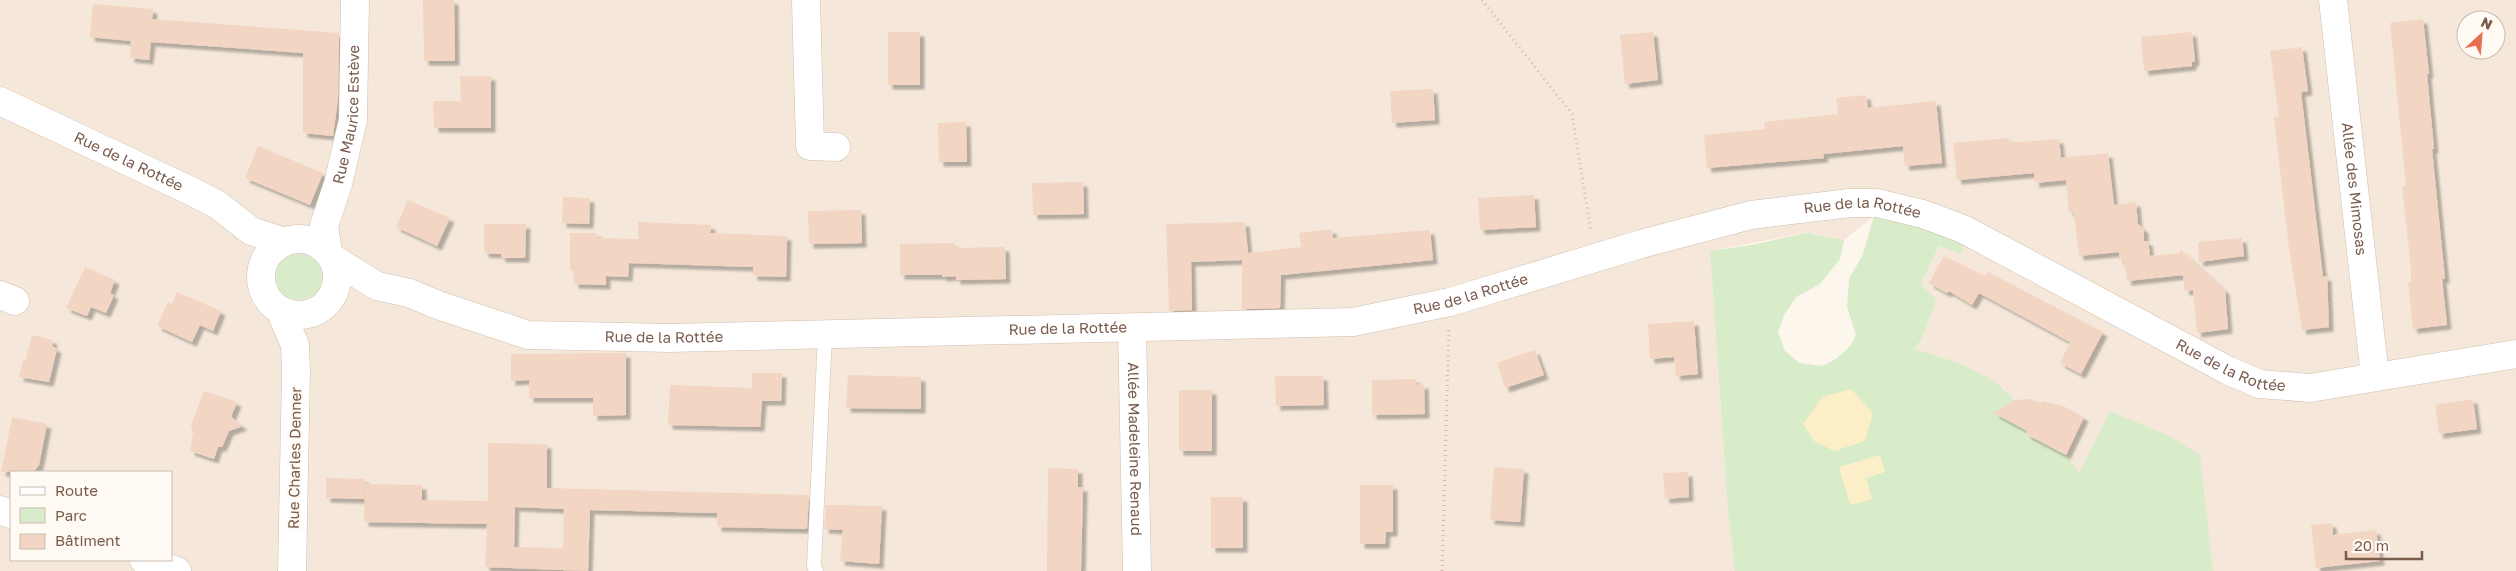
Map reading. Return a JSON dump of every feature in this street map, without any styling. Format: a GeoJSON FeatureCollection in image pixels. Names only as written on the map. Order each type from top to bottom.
{"type":"FeatureCollection","features":[{"type":"Feature","properties":{"kind":"street","name":"Rue Maurice Estève"},"geometry":{"type":"LineString","coordinates":[[330,255],[324,226],[338,184],[353,120],[355,0]]}},
{"type":"Feature","properties":{"kind":"street"},"geometry":{"type":"LineString","coordinates":[[806,0],[810,146],[836,147]]}},
{"type":"Feature","properties":{"kind":"street","name":"Allée des Mimosas"},"geometry":{"type":"LineString","coordinates":[[2333,0],[2375,377]]}},
{"type":"Feature","properties":{"kind":"street","name":"Rue de la Rottée"},"geometry":{"type":"LineString","coordinates":[[0,101],[193,192],[218,205],[251,231],[292,241]]}},
{"type":"Feature","properties":{"kind":"street","name":"Rue de la Rottée"},"geometry":{"type":"LineString","coordinates":[[330,255],[377,286],[409,293],[438,306],[528,335],[669,338],[1353,322],[1450,302],[1595,258],[1751,214],[1850,203],[1877,203],[1923,214],[1963,229],[2229,371],[2260,384],[2310,388],[2516,354]]}},
{"type":"Feature","properties":{"kind":"street"},"geometry":{"type":"LineString","coordinates":[[322,305],[303,315],[291,314],[280,310],[270,301],[264,290],[261,278],[263,265],[276,247],[324,226]]}},
{"type":"Feature","properties":{"kind":"street"},"geometry":{"type":"LineString","coordinates":[[251,231],[263,265]]}},
{"type":"Feature","properties":{"kind":"street"},"geometry":{"type":"LineString","coordinates":[[292,241],[320,245],[330,255],[337,279],[295,345]]}},
{"type":"Feature","properties":{"kind":"street","name":"Rue de la Rottée"},"geometry":{"type":"LineString","coordinates":[[322,305],[377,286]]}},
{"type":"Feature","properties":{"kind":"street","name":"Rue Charles Denner"},"geometry":{"type":"LineString","coordinates":[[280,310],[295,345],[292,571]]}},
{"type":"Feature","properties":{"kind":"street","name":"Allée Madeleine Renaud"},"geometry":{"type":"LineString","coordinates":[[1132,328],[1137,571]]}},
{"type":"Feature","properties":{"kind":"street"},"geometry":{"type":"LineString","coordinates":[[147,561],[177,571]]}},
{"type":"Feature","properties":{"kind":"lane"},"geometry":{"type":"LineString","coordinates":[[816,571],[814,556],[825,335]]}},
{"type":"Feature","properties":{"kind":"path"},"geometry":{"type":"LineString","coordinates":[[1482,0],[1572,114],[1595,258]]}},
{"type":"Feature","properties":{"kind":"path"},"geometry":{"type":"LineString","coordinates":[[1442,571],[1450,302]]}},
{"type":"Feature","properties":{"kind":"shaded area"},"geometry":{"type":"Polygon","coordinates":[[[0,0],[2516,0],[2516,571],[2100,571],[2066,455],[2026,434],[1998,415],[2006,405],[2006,390],[1942,357],[1915,349],[1923,336],[1921,284],[1939,246],[1960,254],[1874,216],[1844,240],[1811,234],[1810,232],[1710,251],[1728,512],[1735,571],[0,571],[0,0]]]}},
{"type":"Feature","properties":{"kind":"green space"},"geometry":{"type":"Polygon","coordinates":[[[1874,216],[1918,223],[1965,243],[1960,254],[1939,246],[1921,284],[1936,300],[1923,336],[1915,349],[1969,368],[1982,374],[2005,390],[2014,400],[2006,405],[1999,415],[2027,431],[2026,434],[2066,455],[2079,473],[2110,411],[2169,436],[2200,455],[2213,571],[1735,571],[1728,512],[1710,251],[1752,245],[1810,232],[1811,234],[1844,240],[1840,259],[1820,284],[1796,297],[1784,315],[1778,332],[1785,351],[1799,363],[1823,366],[1836,359],[1850,346],[1856,335],[1847,307],[1849,279],[1863,254],[1874,216]]]}},
{"type":"Feature","properties":{"kind":"green space"},"geometry":{"type":"Polygon","coordinates":[[[294,254],[304,254],[318,264],[322,277],[318,290],[312,296],[304,300],[294,300],[280,290],[276,282],[276,272],[286,258],[294,254]]]}},
{"type":"Feature","properties":{"kind":"sand"},"geometry":{"type":"Polygon","coordinates":[[[1851,389],[1873,413],[1865,441],[1834,451],[1814,441],[1803,424],[1822,397],[1851,389]]]}},
{"type":"Feature","properties":{"kind":"sand"},"geometry":{"type":"Polygon","coordinates":[[[1880,455],[1885,472],[1866,478],[1872,499],[1850,505],[1839,467],[1880,455]]]}},
{"type":"Feature","properties":{"kind":"building"},"geometry":{"type":"Polygon","coordinates":[[[423,0],[454,0],[455,61],[424,61],[423,0]]]}},
{"type":"Feature","properties":{"kind":"building"},"geometry":{"type":"Polygon","coordinates":[[[93,4],[153,9],[152,19],[339,33],[338,98],[333,136],[303,133],[303,53],[151,42],[149,60],[130,58],[131,41],[90,37],[93,4]]]}},
{"type":"Feature","properties":{"kind":"building"},"geometry":{"type":"Polygon","coordinates":[[[2423,19],[2429,74],[2427,74],[2434,149],[2432,149],[2445,279],[2442,279],[2447,325],[2413,329],[2408,283],[2411,282],[2411,269],[2402,186],[2406,186],[2390,23],[2423,19]]]}},
{"type":"Feature","properties":{"kind":"building"},"geometry":{"type":"Polygon","coordinates":[[[888,32],[920,32],[920,85],[888,85],[888,32]]]}},
{"type":"Feature","properties":{"kind":"building"},"geometry":{"type":"Polygon","coordinates":[[[1653,32],[1658,80],[1625,84],[1620,35],[1653,32]]]}},
{"type":"Feature","properties":{"kind":"building"},"geometry":{"type":"Polygon","coordinates":[[[2192,32],[2195,61],[2192,62],[2192,66],[2144,71],[2141,37],[2192,32]]]}},
{"type":"Feature","properties":{"kind":"building"},"geometry":{"type":"Polygon","coordinates":[[[2302,47],[2308,91],[2301,92],[2323,277],[2327,276],[2329,327],[2302,330],[2289,249],[2274,117],[2279,117],[2270,51],[2302,47]]]}},
{"type":"Feature","properties":{"kind":"building"},"geometry":{"type":"Polygon","coordinates":[[[460,76],[491,76],[491,128],[434,128],[433,101],[461,101],[460,76]]]}},
{"type":"Feature","properties":{"kind":"building"},"geometry":{"type":"Polygon","coordinates":[[[1433,89],[1435,120],[1392,123],[1390,91],[1433,89]]]}},
{"type":"Feature","properties":{"kind":"building"},"geometry":{"type":"Polygon","coordinates":[[[1866,95],[1868,108],[1936,101],[1942,163],[1905,166],[1903,146],[1823,154],[1824,158],[1707,168],[1704,135],[1765,129],[1764,122],[1838,114],[1836,98],[1866,95]]]}},
{"type":"Feature","properties":{"kind":"building"},"geometry":{"type":"Polygon","coordinates":[[[966,122],[967,162],[939,162],[938,123],[966,122]]]}},
{"type":"Feature","properties":{"kind":"building"},"geometry":{"type":"Polygon","coordinates":[[[2009,138],[2010,143],[2059,139],[2061,158],[2108,153],[2114,205],[2136,202],[2138,224],[2144,229],[2144,241],[2148,241],[2150,256],[2180,253],[2180,249],[2225,290],[2228,329],[2197,333],[2193,290],[2185,291],[2183,275],[2127,281],[2124,259],[2119,260],[2119,252],[2079,256],[2074,212],[2069,212],[2066,180],[2035,183],[2034,173],[1957,180],[1953,143],[2009,138]]]}},
{"type":"Feature","properties":{"kind":"building"},"geometry":{"type":"Polygon","coordinates":[[[258,146],[323,173],[310,205],[245,178],[258,146]]]}},
{"type":"Feature","properties":{"kind":"building"},"geometry":{"type":"Polygon","coordinates":[[[1083,182],[1084,214],[1033,215],[1032,183],[1083,182]]]}},
{"type":"Feature","properties":{"kind":"building"},"geometry":{"type":"Polygon","coordinates":[[[1534,195],[1536,227],[1480,230],[1478,198],[1534,195]]]}},
{"type":"Feature","properties":{"kind":"building"},"geometry":{"type":"Polygon","coordinates":[[[563,197],[590,198],[589,224],[562,223],[563,197]]]}},
{"type":"Feature","properties":{"kind":"building"},"geometry":{"type":"Polygon","coordinates":[[[408,200],[450,218],[437,246],[396,227],[408,200]]]}},
{"type":"Feature","properties":{"kind":"building"},"geometry":{"type":"Polygon","coordinates":[[[861,210],[862,243],[809,244],[808,211],[861,210]]]}},
{"type":"Feature","properties":{"kind":"building"},"geometry":{"type":"Polygon","coordinates":[[[638,222],[711,225],[710,233],[787,236],[786,277],[753,276],[753,267],[629,263],[628,277],[606,276],[606,285],[574,284],[574,271],[570,270],[570,233],[597,233],[596,238],[638,239],[638,222]]]}},
{"type":"Feature","properties":{"kind":"building"},"geometry":{"type":"Polygon","coordinates":[[[1245,222],[1248,253],[1301,247],[1299,233],[1332,229],[1333,238],[1430,230],[1433,260],[1281,275],[1280,308],[1242,309],[1242,260],[1191,262],[1192,310],[1169,311],[1166,224],[1245,222]]]}},
{"type":"Feature","properties":{"kind":"building"},"geometry":{"type":"Polygon","coordinates":[[[484,224],[526,224],[525,258],[501,258],[501,254],[484,253],[484,224]]]}},
{"type":"Feature","properties":{"kind":"building"},"geometry":{"type":"Polygon","coordinates":[[[2242,238],[2244,256],[2199,262],[2198,242],[2242,238]]]}},
{"type":"Feature","properties":{"kind":"building"},"geometry":{"type":"Polygon","coordinates":[[[955,243],[955,248],[1005,247],[1006,279],[956,280],[956,276],[900,275],[900,244],[955,243]]]}},
{"type":"Feature","properties":{"kind":"building"},"geometry":{"type":"Polygon","coordinates":[[[1944,256],[1985,276],[1988,272],[2103,332],[2081,374],[2060,363],[2070,342],[1979,293],[1972,305],[1949,291],[1947,293],[1929,283],[1944,256]]]}},
{"type":"Feature","properties":{"kind":"building"},"geometry":{"type":"Polygon","coordinates":[[[85,267],[115,280],[110,293],[114,295],[106,313],[91,307],[87,316],[66,308],[85,267]]]}},
{"type":"Feature","properties":{"kind":"building"},"geometry":{"type":"Polygon","coordinates":[[[177,292],[221,311],[213,331],[200,325],[192,342],[157,326],[168,302],[172,304],[177,292]]]}},
{"type":"Feature","properties":{"kind":"building"},"geometry":{"type":"Polygon","coordinates":[[[1694,321],[1698,374],[1676,376],[1674,357],[1650,359],[1648,324],[1694,321]]]}},
{"type":"Feature","properties":{"kind":"building"},"geometry":{"type":"Polygon","coordinates":[[[32,335],[53,340],[52,346],[57,349],[49,382],[19,377],[23,360],[26,360],[32,335]]]}},
{"type":"Feature","properties":{"kind":"building"},"geometry":{"type":"Polygon","coordinates":[[[1535,350],[1544,375],[1505,388],[1497,363],[1535,350]]]}},
{"type":"Feature","properties":{"kind":"building"},"geometry":{"type":"Polygon","coordinates":[[[626,353],[626,415],[593,416],[593,398],[529,398],[529,380],[511,381],[511,354],[626,353]]]}},
{"type":"Feature","properties":{"kind":"building"},"geometry":{"type":"Polygon","coordinates":[[[752,373],[782,373],[781,401],[762,401],[760,427],[668,425],[670,385],[752,388],[752,373]]]}},
{"type":"Feature","properties":{"kind":"building"},"geometry":{"type":"Polygon","coordinates":[[[848,375],[921,377],[921,409],[846,408],[848,375]]]}},
{"type":"Feature","properties":{"kind":"building"},"geometry":{"type":"Polygon","coordinates":[[[1275,376],[1323,376],[1324,405],[1276,406],[1275,376]]]}},
{"type":"Feature","properties":{"kind":"building"},"geometry":{"type":"Polygon","coordinates":[[[1416,379],[1416,385],[1424,384],[1425,414],[1372,415],[1372,380],[1416,379]]]}},
{"type":"Feature","properties":{"kind":"building"},"geometry":{"type":"Polygon","coordinates":[[[1179,390],[1212,390],[1212,451],[1179,451],[1179,390]]]}},
{"type":"Feature","properties":{"kind":"building"},"geometry":{"type":"Polygon","coordinates":[[[204,391],[237,402],[231,417],[243,426],[229,431],[222,447],[218,447],[214,459],[190,451],[193,433],[191,425],[204,391]]]}},
{"type":"Feature","properties":{"kind":"building"},"geometry":{"type":"Polygon","coordinates":[[[2030,399],[2040,403],[2043,401],[2063,406],[2084,417],[2066,455],[2026,434],[2027,431],[1994,413],[2014,400],[2030,399]]]}},
{"type":"Feature","properties":{"kind":"building"},"geometry":{"type":"Polygon","coordinates":[[[2473,399],[2477,429],[2439,434],[2435,405],[2473,399]]]}},
{"type":"Feature","properties":{"kind":"building"},"geometry":{"type":"Polygon","coordinates":[[[12,417],[47,424],[39,465],[34,471],[1,472],[12,417]]]}},
{"type":"Feature","properties":{"kind":"building"},"geometry":{"type":"Polygon","coordinates":[[[488,443],[547,444],[547,488],[809,495],[807,529],[717,527],[717,513],[590,510],[588,571],[485,567],[487,524],[364,522],[365,484],[422,485],[422,500],[488,501],[488,443]],[[515,507],[514,547],[563,548],[564,509],[515,507]]]}},
{"type":"Feature","properties":{"kind":"building"},"geometry":{"type":"Polygon","coordinates":[[[1494,467],[1524,469],[1520,522],[1490,520],[1494,467]]]}},
{"type":"Feature","properties":{"kind":"building"},"geometry":{"type":"Polygon","coordinates":[[[1048,468],[1078,469],[1078,487],[1083,487],[1081,571],[1047,571],[1048,468]]]}},
{"type":"Feature","properties":{"kind":"building"},"geometry":{"type":"Polygon","coordinates":[[[1688,472],[1689,497],[1665,499],[1663,473],[1688,472]]]}},
{"type":"Feature","properties":{"kind":"building"},"geometry":{"type":"Polygon","coordinates":[[[326,478],[365,479],[364,499],[326,498],[326,478]]]}},
{"type":"Feature","properties":{"kind":"building"},"geometry":{"type":"Polygon","coordinates":[[[1360,485],[1393,485],[1393,532],[1386,532],[1385,544],[1360,544],[1360,485]]]}},
{"type":"Feature","properties":{"kind":"building"},"geometry":{"type":"Polygon","coordinates":[[[1211,497],[1243,497],[1243,548],[1211,548],[1211,497]]]}},
{"type":"Feature","properties":{"kind":"building"},"geometry":{"type":"Polygon","coordinates":[[[826,505],[882,506],[879,564],[840,561],[843,530],[824,529],[826,505]]]}},
{"type":"Feature","properties":{"kind":"building"},"geometry":{"type":"Polygon","coordinates":[[[2332,523],[2333,535],[2376,530],[2380,561],[2316,568],[2311,525],[2332,523]]]}}]}
